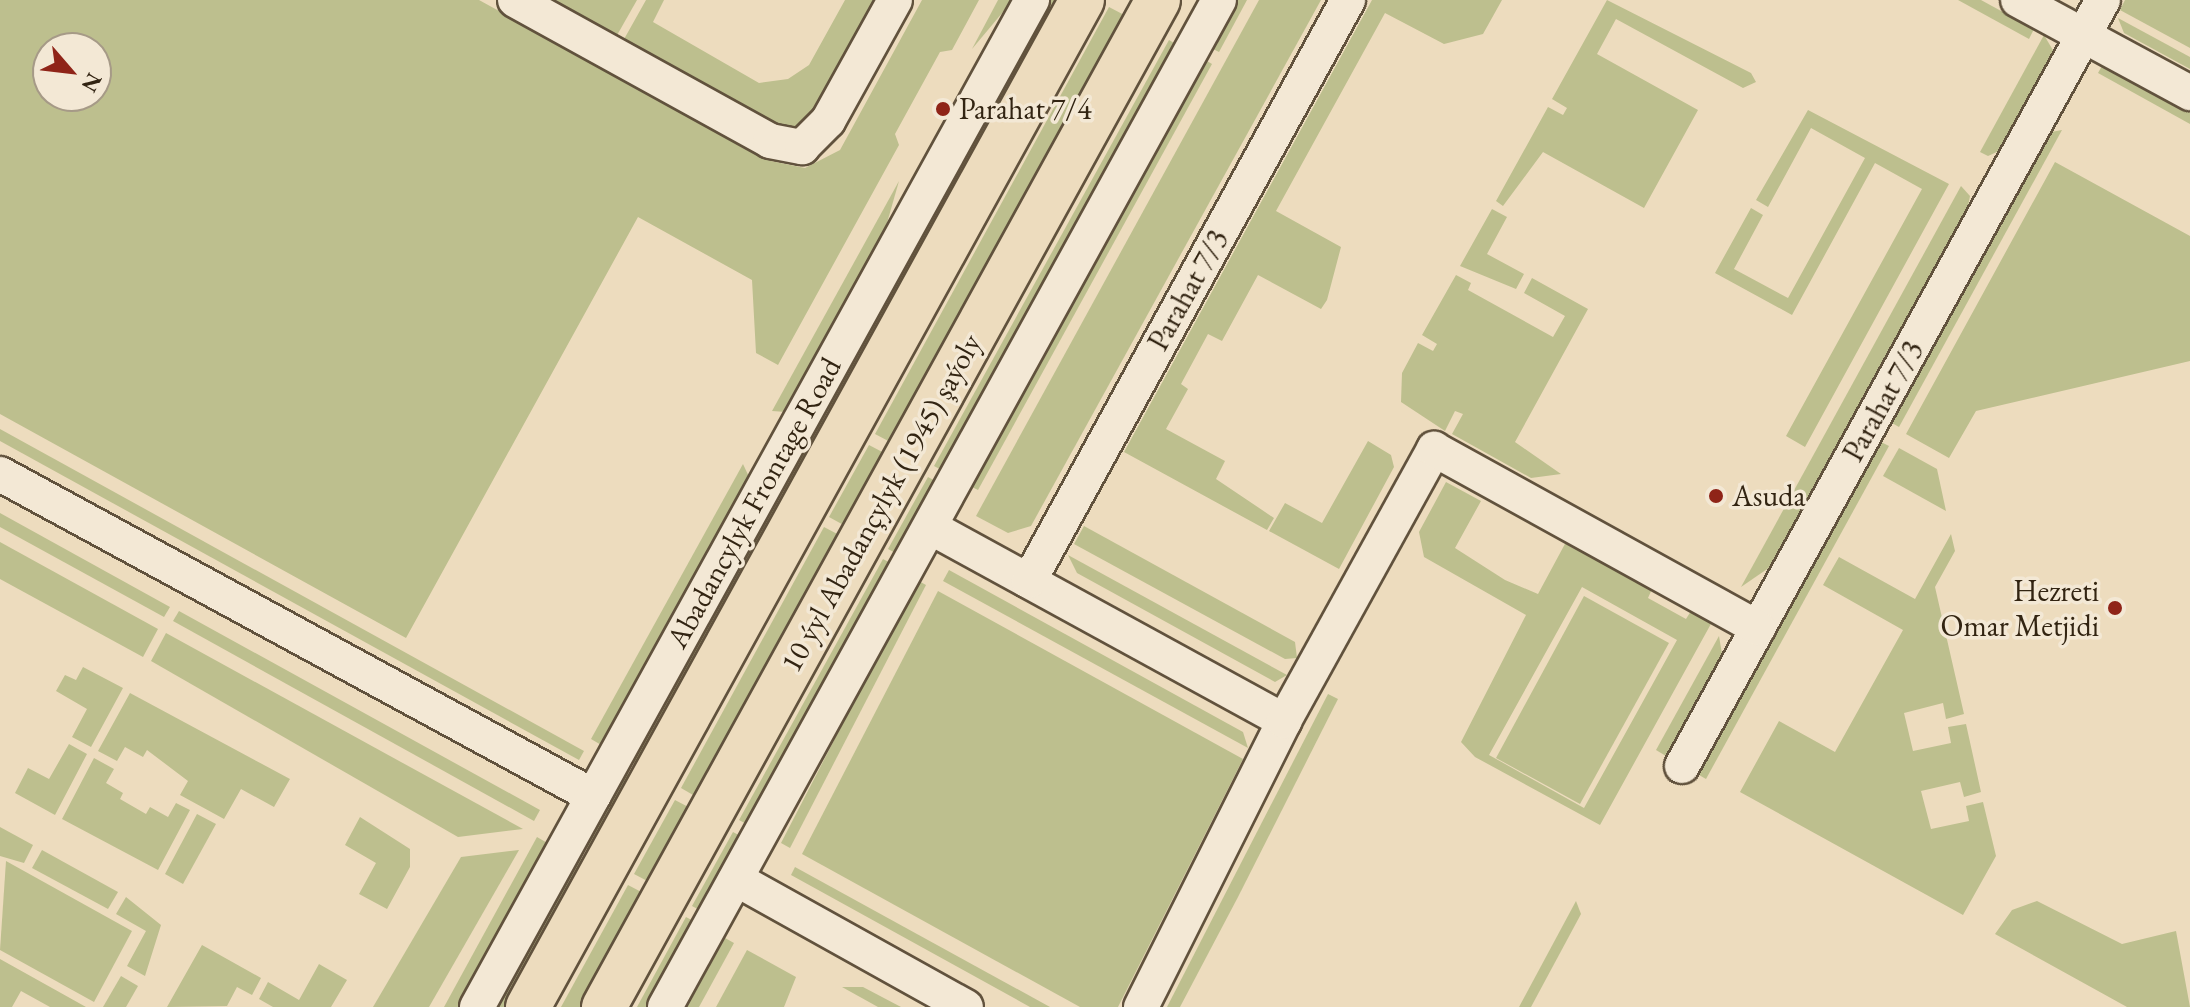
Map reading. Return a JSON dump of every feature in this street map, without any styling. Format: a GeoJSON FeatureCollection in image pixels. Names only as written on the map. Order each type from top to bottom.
{"type":"FeatureCollection","features":[{"type":"Feature","properties":{"kind":"main road"},"geometry":{"type":"LineString","coordinates":[[528,1007],[1082,0]]}},
{"type":"Feature","properties":{"kind":"main road","name":"10 ýyl Abadançylyk (1945) şaýoly"},"geometry":{"type":"LineString","coordinates":[[604,1007],[1158,0]]}},
{"type":"Feature","properties":{"kind":"street"},"geometry":{"type":"LineString","coordinates":[[515,0],[770,141],[802,147],[828,121],[895,0]]}},
{"type":"Feature","properties":{"kind":"street","name":"Abadancylyk Frontage Road"},"geometry":{"type":"LineString","coordinates":[[477,1007],[1032,0]]}},
{"type":"Feature","properties":{"kind":"street"},"geometry":{"type":"LineString","coordinates":[[665,1007],[1219,0]]}},
{"type":"Feature","properties":{"kind":"street","name":"Parahat 7/3"},"geometry":{"type":"LineString","coordinates":[[1029,581],[1348,0]]}},
{"type":"Feature","properties":{"kind":"street"},"geometry":{"type":"LineString","coordinates":[[2018,0],[2190,93]]}},
{"type":"Feature","properties":{"kind":"street","name":"Parahat 7/3"},"geometry":{"type":"LineString","coordinates":[[1682,766],[2103,0]]}},
{"type":"Feature","properties":{"kind":"street"},"geometry":{"type":"LineString","coordinates":[[1141,1007],[1284,721],[1434,449],[1758,628]]}},
{"type":"Feature","properties":{"kind":"street"},"geometry":{"type":"LineString","coordinates":[[0,474],[593,796]]}},
{"type":"Feature","properties":{"kind":"street"},"geometry":{"type":"LineString","coordinates":[[930,527],[1284,721]]}},
{"type":"Feature","properties":{"kind":"street"},"geometry":{"type":"LineString","coordinates":[[736,879],[966,1007]]}},
{"type":"Feature","properties":{"kind":"green space"},"geometry":{"type":"Polygon","coordinates":[[[0,0],[479,0],[771,161],[805,168],[840,150],[922,0],[979,0],[952,50],[940,52],[895,134],[899,145],[778,365],[756,353],[752,280],[638,217],[406,638],[0,414],[0,0]]]}},
{"type":"Feature","properties":{"kind":"green space"},"geometry":{"type":"Polygon","coordinates":[[[549,0],[637,0],[616,37],[549,0]]]}},
{"type":"Feature","properties":{"kind":"green space"},"geometry":{"type":"Polygon","coordinates":[[[646,0],[664,0],[653,22],[759,83],[788,79],[809,65],[845,0],[879,0],[812,122],[800,130],[784,129],[623,41],[646,0]]]}},
{"type":"Feature","properties":{"kind":"green space"},"geometry":{"type":"Polygon","coordinates":[[[998,0],[1013,0],[972,49],[998,0]]]}},
{"type":"Feature","properties":{"kind":"green space"},"geometry":{"type":"Polygon","coordinates":[[[1046,0],[1058,0],[832,410],[823,405],[1046,0]]]}},
{"type":"Feature","properties":{"kind":"green space"},"geometry":{"type":"Polygon","coordinates":[[[1236,0],[1247,0],[1219,52],[1209,47],[1236,0]]]}},
{"type":"Feature","properties":{"kind":"green space"},"geometry":{"type":"Polygon","coordinates":[[[1259,0],[1321,0],[1031,526],[1008,533],[976,516],[1259,0]]]}},
{"type":"Feature","properties":{"kind":"green space"},"geometry":{"type":"Polygon","coordinates":[[[1372,0],[1502,0],[1483,34],[1444,44],[1385,13],[1276,211],[1341,247],[1327,300],[1321,309],[1258,275],[1222,341],[1208,334],[1181,384],[1188,389],[1166,429],[1225,461],[1216,479],[1274,518],[1267,530],[1124,452],[1372,0]]]}},
{"type":"Feature","properties":{"kind":"green space"},"geometry":{"type":"Polygon","coordinates":[[[1607,0],[1751,73],[1756,82],[1743,88],[1616,19],[1597,54],[1698,110],[1644,208],[1543,152],[1503,206],[1496,201],[1548,107],[1563,115],[1567,108],[1552,99],[1607,0]]]}},
{"type":"Feature","properties":{"kind":"green space"},"geometry":{"type":"Polygon","coordinates":[[[1958,0],[1981,0],[2034,29],[2029,39],[1958,0]]]}},
{"type":"Feature","properties":{"kind":"green space"},"geometry":{"type":"Polygon","coordinates":[[[2125,0],[2190,0],[2190,48],[2120,10],[2125,0]]]}},
{"type":"Feature","properties":{"kind":"green space"},"geometry":{"type":"Polygon","coordinates":[[[1109,7],[1128,17],[894,444],[875,434],[1109,7]]]}},
{"type":"Feature","properties":{"kind":"green space"},"geometry":{"type":"Polygon","coordinates":[[[2118,18],[2190,57],[2190,69],[2124,33],[2118,18]]]}},
{"type":"Feature","properties":{"kind":"green space"},"geometry":{"type":"Polygon","coordinates":[[[2044,35],[2054,52],[2001,150],[1988,156],[1980,152],[2044,35]]]}},
{"type":"Feature","properties":{"kind":"green space"},"geometry":{"type":"Polygon","coordinates":[[[1169,40],[1179,46],[945,472],[934,466],[1169,40]]]}},
{"type":"Feature","properties":{"kind":"green space"},"geometry":{"type":"Polygon","coordinates":[[[1202,58],[1212,64],[978,490],[968,485],[1202,58]]]}},
{"type":"Feature","properties":{"kind":"green space"},"geometry":{"type":"Polygon","coordinates":[[[2103,64],[2190,112],[2190,124],[2098,73],[2103,64]]]}},
{"type":"Feature","properties":{"kind":"green space"},"geometry":{"type":"Polygon","coordinates":[[[1808,110],[1949,184],[1805,447],[1786,436],[1922,189],[1875,163],[1792,315],[1715,273],[1751,208],[1763,215],[1734,269],[1788,298],[1865,158],[1811,128],[1768,207],[1756,200],[1808,110]]]}},
{"type":"Feature","properties":{"kind":"green space"},"geometry":{"type":"Polygon","coordinates":[[[2062,130],[1899,427],[1892,423],[2051,132],[2062,130]]]}},
{"type":"Feature","properties":{"kind":"green space"},"geometry":{"type":"Polygon","coordinates":[[[2055,162],[2190,236],[2190,361],[1976,411],[1949,458],[1906,434],[2055,162]]]}},
{"type":"Feature","properties":{"kind":"green space"},"geometry":{"type":"Polygon","coordinates":[[[899,181],[883,237],[786,412],[772,411],[899,181]]]}},
{"type":"Feature","properties":{"kind":"green space"},"geometry":{"type":"Polygon","coordinates":[[[1961,186],[1970,196],[1967,211],[1773,565],[1741,587],[1961,186]]]}},
{"type":"Feature","properties":{"kind":"green space"},"geometry":{"type":"Polygon","coordinates":[[[1492,209],[1507,217],[1487,254],[1524,274],[1516,289],[1460,266],[1492,209]]]}},
{"type":"Feature","properties":{"kind":"green space"},"geometry":{"type":"Polygon","coordinates":[[[1456,275],[1471,283],[1468,290],[1553,337],[1565,316],[1524,293],[1532,278],[1588,309],[1515,442],[1561,474],[1531,478],[1452,434],[1463,414],[1455,411],[1445,431],[1401,402],[1402,373],[1418,343],[1433,351],[1437,344],[1422,335],[1456,275]]]}},
{"type":"Feature","properties":{"kind":"green space"},"geometry":{"type":"Polygon","coordinates":[[[817,416],[826,421],[787,493],[778,489],[817,416]]]}},
{"type":"Feature","properties":{"kind":"green space"},"geometry":{"type":"Polygon","coordinates":[[[0,429],[584,751],[579,760],[0,441],[0,429]]]}},
{"type":"Feature","properties":{"kind":"green space"},"geometry":{"type":"Polygon","coordinates":[[[1368,441],[1391,455],[1394,467],[1339,569],[1269,531],[1285,503],[1322,523],[1368,441]]]}},
{"type":"Feature","properties":{"kind":"green space"},"geometry":{"type":"Polygon","coordinates":[[[1881,442],[1889,446],[1706,779],[1699,775],[1881,442]]]}},
{"type":"Feature","properties":{"kind":"green space"},"geometry":{"type":"Polygon","coordinates":[[[869,445],[888,455],[849,528],[829,517],[869,445]]]}},
{"type":"Feature","properties":{"kind":"green space"},"geometry":{"type":"Polygon","coordinates":[[[1899,448],[1937,469],[1946,511],[1883,476],[1899,448]]]}},
{"type":"Feature","properties":{"kind":"green space"},"geometry":{"type":"Polygon","coordinates":[[[743,464],[750,479],[603,746],[591,739],[743,464]]]}},
{"type":"Feature","properties":{"kind":"green space"},"geometry":{"type":"Polygon","coordinates":[[[928,477],[939,483],[899,555],[888,549],[928,477]]]}},
{"type":"Feature","properties":{"kind":"green space"},"geometry":{"type":"Polygon","coordinates":[[[1446,482],[1481,501],[1455,548],[1505,580],[1538,594],[1566,542],[1652,589],[1648,598],[1686,619],[1691,611],[1712,622],[1600,825],[1475,757],[1461,742],[1526,615],[1424,557],[1419,532],[1446,482]],[[1582,587],[1489,755],[1584,808],[1677,640],[1582,587]]]}},
{"type":"Feature","properties":{"kind":"green space"},"geometry":{"type":"Polygon","coordinates":[[[772,498],[781,503],[637,765],[628,760],[772,498]]]}},
{"type":"Feature","properties":{"kind":"green space"},"geometry":{"type":"Polygon","coordinates":[[[0,513],[170,607],[164,617],[0,527],[0,513]]]}},
{"type":"Feature","properties":{"kind":"green space"},"geometry":{"type":"Polygon","coordinates":[[[1084,526],[1295,642],[1297,658],[1285,659],[1074,544],[1084,526]]]}},
{"type":"Feature","properties":{"kind":"green space"},"geometry":{"type":"Polygon","coordinates":[[[824,527],[843,537],[700,799],[681,788],[824,527]]]}},
{"type":"Feature","properties":{"kind":"green space"},"geometry":{"type":"Polygon","coordinates":[[[1951,534],[1955,551],[1935,587],[1964,714],[1946,719],[1943,703],[1904,713],[1913,751],[1951,743],[1948,727],[1966,724],[1981,792],[1964,797],[1960,782],[1921,791],[1931,829],[1969,821],[1966,806],[1983,802],[1996,856],[1963,915],[1740,792],[1779,721],[1835,752],[1903,630],[1823,585],[1839,557],[1915,599],[1951,534]]]}},
{"type":"Feature","properties":{"kind":"green space"},"geometry":{"type":"Polygon","coordinates":[[[0,542],[158,629],[143,657],[0,579],[0,542]]]}},
{"type":"Feature","properties":{"kind":"green space"},"geometry":{"type":"Polygon","coordinates":[[[1068,555],[1287,675],[1275,682],[1077,573],[1068,555]]]}},
{"type":"Feature","properties":{"kind":"green space"},"geometry":{"type":"Polygon","coordinates":[[[883,559],[894,565],[750,826],[739,820],[883,559]]]}},
{"type":"Feature","properties":{"kind":"green space"},"geometry":{"type":"Polygon","coordinates":[[[949,570],[1243,732],[1248,748],[943,581],[949,570]]]}},
{"type":"Feature","properties":{"kind":"green space"},"geometry":{"type":"Polygon","coordinates":[[[917,580],[926,585],[790,848],[781,843],[917,580]]]}},
{"type":"Feature","properties":{"kind":"green space"},"geometry":{"type":"Polygon","coordinates":[[[938,591],[1243,759],[1118,1007],[1080,1007],[802,854],[938,591]]]}},
{"type":"Feature","properties":{"kind":"green space"},"geometry":{"type":"Polygon","coordinates":[[[1584,596],[1669,643],[1580,804],[1496,758],[1584,596]]]}},
{"type":"Feature","properties":{"kind":"green space"},"geometry":{"type":"Polygon","coordinates":[[[179,611],[540,810],[534,821],[173,621],[179,611]]]}},
{"type":"Feature","properties":{"kind":"green space"},"geometry":{"type":"Polygon","coordinates":[[[166,633],[523,829],[458,837],[151,661],[166,633]]]}},
{"type":"Feature","properties":{"kind":"green space"},"geometry":{"type":"Polygon","coordinates":[[[1719,636],[1722,654],[1666,756],[1656,750],[1719,636]]]}},
{"type":"Feature","properties":{"kind":"green space"},"geometry":{"type":"Polygon","coordinates":[[[83,667],[123,688],[91,747],[72,737],[87,709],[56,691],[65,675],[76,680],[83,667]]]}},
{"type":"Feature","properties":{"kind":"green space"},"geometry":{"type":"Polygon","coordinates":[[[130,693],[290,779],[274,807],[241,789],[224,819],[180,795],[188,781],[147,750],[143,757],[125,747],[117,761],[98,751],[130,693]]]}},
{"type":"Feature","properties":{"kind":"green space"},"geometry":{"type":"Polygon","coordinates":[[[1328,694],[1338,699],[1238,897],[1180,1007],[1167,1007],[1328,694]]]}},
{"type":"Feature","properties":{"kind":"green space"},"geometry":{"type":"Polygon","coordinates":[[[69,744],[87,754],[55,815],[15,793],[28,768],[49,779],[69,744]]]}},
{"type":"Feature","properties":{"kind":"green space"},"geometry":{"type":"Polygon","coordinates":[[[94,758],[114,769],[106,783],[123,793],[120,799],[146,814],[150,807],[168,817],[176,803],[190,810],[158,870],[62,819],[94,758]]]}},
{"type":"Feature","properties":{"kind":"green space"},"geometry":{"type":"Polygon","coordinates":[[[622,771],[631,776],[590,850],[581,845],[622,771]]]}},
{"type":"Feature","properties":{"kind":"green space"},"geometry":{"type":"Polygon","coordinates":[[[675,800],[694,810],[653,884],[634,874],[675,800]]]}},
{"type":"Feature","properties":{"kind":"green space"},"geometry":{"type":"Polygon","coordinates":[[[197,814],[216,824],[183,884],[165,874],[197,814]]]}},
{"type":"Feature","properties":{"kind":"green space"},"geometry":{"type":"Polygon","coordinates":[[[360,817],[410,849],[410,867],[387,909],[359,894],[376,863],[345,845],[360,817]]]}},
{"type":"Feature","properties":{"kind":"green space"},"geometry":{"type":"Polygon","coordinates":[[[0,827],[33,845],[24,863],[0,856],[0,827]]]}},
{"type":"Feature","properties":{"kind":"green space"},"geometry":{"type":"Polygon","coordinates":[[[733,832],[744,838],[703,912],[692,906],[733,832]]]}},
{"type":"Feature","properties":{"kind":"green space"},"geometry":{"type":"Polygon","coordinates":[[[537,837],[549,844],[459,1007],[444,1007],[537,837]]]}},
{"type":"Feature","properties":{"kind":"green space"},"geometry":{"type":"Polygon","coordinates":[[[42,850],[118,892],[108,909],[32,868],[42,850]]]}},
{"type":"Feature","properties":{"kind":"green space"},"geometry":{"type":"Polygon","coordinates":[[[519,850],[429,1007],[373,1007],[461,857],[519,850]]]}},
{"type":"Feature","properties":{"kind":"green space"},"geometry":{"type":"Polygon","coordinates":[[[575,856],[585,861],[504,1007],[492,1007],[575,856]]]}},
{"type":"Feature","properties":{"kind":"green space"},"geometry":{"type":"Polygon","coordinates":[[[6,861],[132,931],[94,1002],[0,950],[6,861]]]}},
{"type":"Feature","properties":{"kind":"green space"},"geometry":{"type":"Polygon","coordinates":[[[795,867],[1050,1007],[1030,1007],[791,875],[795,867]]]}},
{"type":"Feature","properties":{"kind":"green space"},"geometry":{"type":"Polygon","coordinates":[[[628,885],[647,895],[585,1007],[561,1007],[628,885]]]}},
{"type":"Feature","properties":{"kind":"green space"},"geometry":{"type":"Polygon","coordinates":[[[126,897],[161,925],[145,976],[127,966],[146,931],[116,914],[126,897]]]}},
{"type":"Feature","properties":{"kind":"green space"},"geometry":{"type":"Polygon","coordinates":[[[1576,901],[1581,914],[1531,1007],[1519,1007],[1576,901]]]}},
{"type":"Feature","properties":{"kind":"green space"},"geometry":{"type":"Polygon","coordinates":[[[2037,901],[2122,944],[2176,931],[2190,1007],[2127,1007],[1995,934],[2012,910],[2037,901]]]}},
{"type":"Feature","properties":{"kind":"green space"},"geometry":{"type":"Polygon","coordinates":[[[686,917],[697,923],[651,1007],[637,1007],[686,917]]]}},
{"type":"Feature","properties":{"kind":"green space"},"geometry":{"type":"Polygon","coordinates":[[[725,938],[734,943],[699,1007],[687,1007],[725,938]]]}},
{"type":"Feature","properties":{"kind":"green space"},"geometry":{"type":"Polygon","coordinates":[[[202,945],[261,978],[252,995],[237,987],[227,1006],[167,1007],[202,945]]]}},
{"type":"Feature","properties":{"kind":"green space"},"geometry":{"type":"Polygon","coordinates":[[[747,950],[796,977],[784,1007],[716,1007],[747,950]]]}},
{"type":"Feature","properties":{"kind":"green space"},"geometry":{"type":"Polygon","coordinates":[[[0,959],[86,1007],[50,1007],[21,991],[12,1007],[0,1007],[0,959]]]}},
{"type":"Feature","properties":{"kind":"green space"},"geometry":{"type":"Polygon","coordinates":[[[319,964],[347,980],[331,1007],[273,1007],[259,999],[268,982],[299,1000],[319,964]]]}},
{"type":"Feature","properties":{"kind":"green space"},"geometry":{"type":"Polygon","coordinates":[[[121,976],[138,986],[126,1007],[103,1007],[121,976]]]}},
{"type":"Feature","properties":{"kind":"green space"},"geometry":{"type":"Polygon","coordinates":[[[842,987],[863,987],[901,1007],[878,1007],[842,987]]]}},
{"type":"Feature","properties":{"kind":"place","name":"Parahat 7/4"},"geometry":{"type":"Point","coordinates":[943,109]}},
{"type":"Feature","properties":{"kind":"place","name":"Asuda"},"geometry":{"type":"Point","coordinates":[1716,496]}},
{"type":"Feature","properties":{"kind":"place","name":"Hezreti Omar Metjidi"},"geometry":{"type":"Point","coordinates":[2115,608]}}]}
